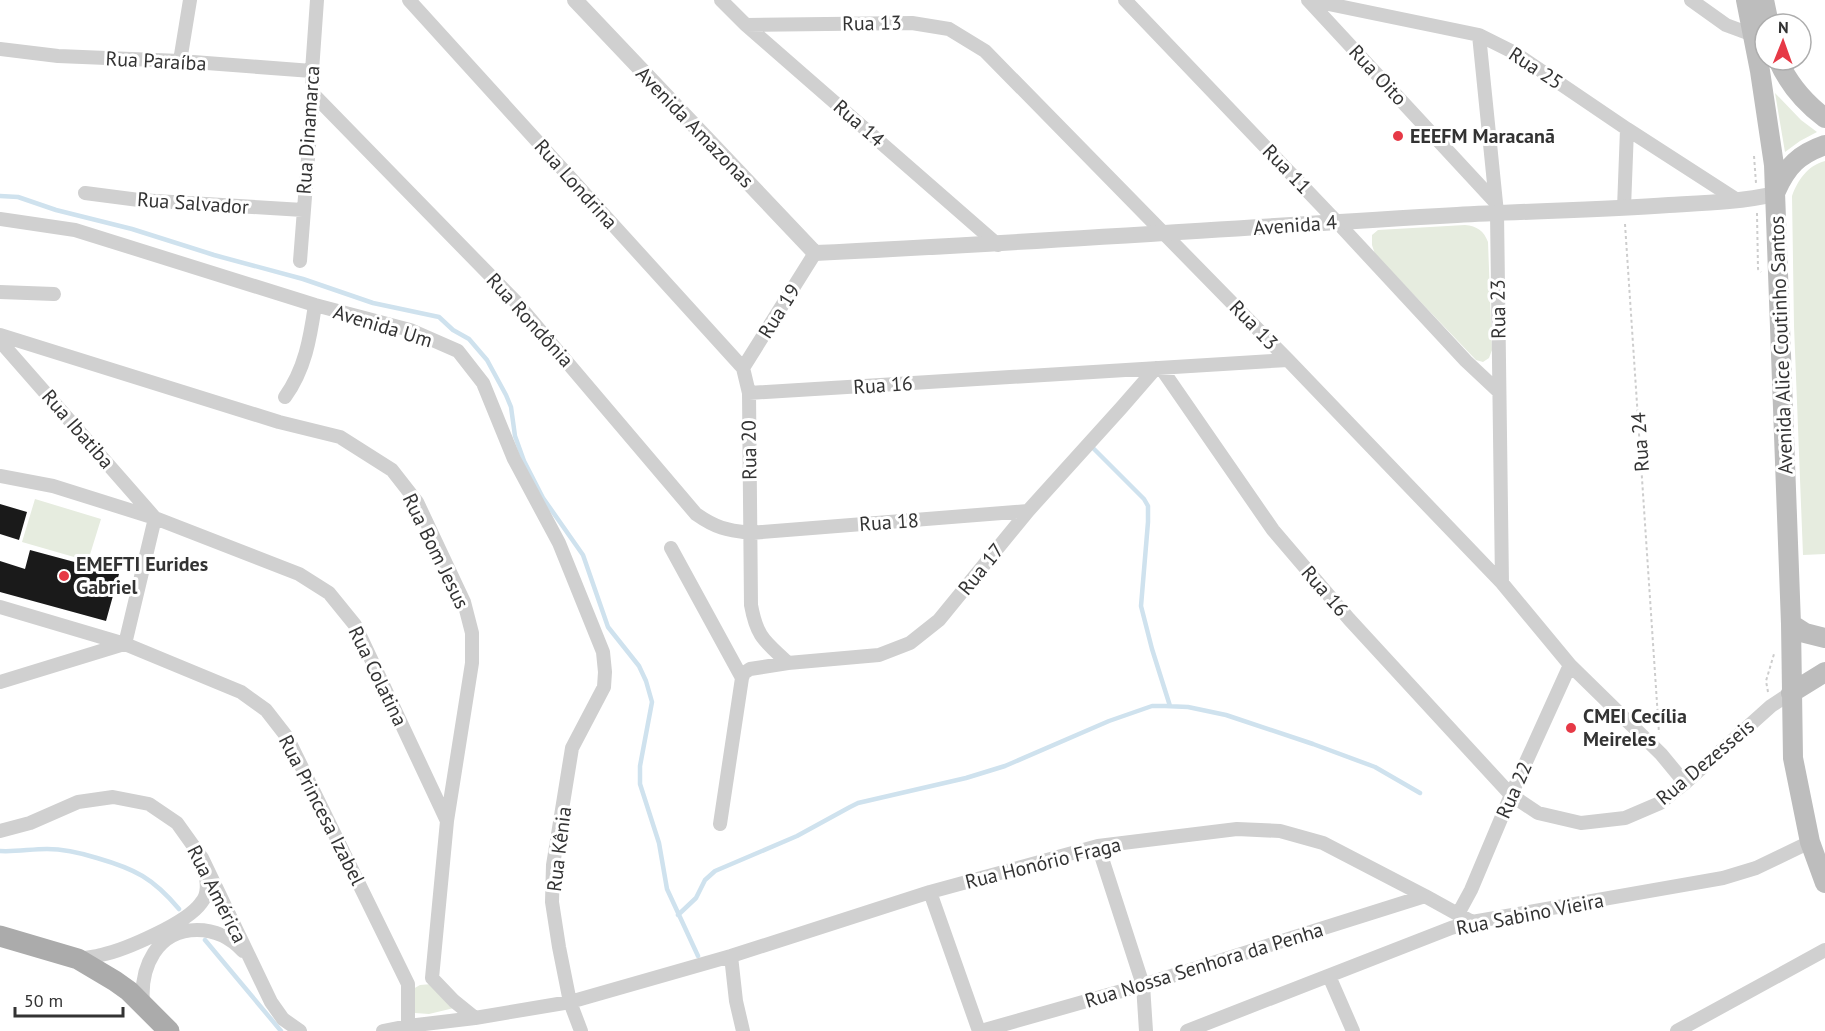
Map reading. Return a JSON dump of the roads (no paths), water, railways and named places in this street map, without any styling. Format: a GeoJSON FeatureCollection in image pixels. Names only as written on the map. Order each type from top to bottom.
{"type":"FeatureCollection","features":[{"type":"Feature","properties":{"kind":"main road","name":"Avenida Alice Coutinho Santos"},"geometry":{"type":"LineString","coordinates":[[1746,0],[1753,14]]}},
{"type":"Feature","properties":{"kind":"main road","name":"Avenida Alice Coutinho Santos"},"geometry":{"type":"LineString","coordinates":[[1765,72],[1774,165],[1791,624],[1793,758],[1810,842],[1825,883]]}},
{"type":"Feature","properties":{"kind":"main road"},"geometry":{"type":"LineString","coordinates":[[1784,72],[1794,87],[1825,118]]}},
{"type":"Feature","properties":{"kind":"main road"},"geometry":{"type":"LineString","coordinates":[[1775,194],[1782,177],[1794,162],[1809,151],[1825,145]]}},
{"type":"Feature","properties":{"kind":"main road"},"geometry":{"type":"LineString","coordinates":[[1791,624],[1805,633],[1825,638]]}},
{"type":"Feature","properties":{"kind":"main road"},"geometry":{"type":"LineString","coordinates":[[1791,693],[1825,672]]}},
{"type":"Feature","properties":{"kind":"main road"},"geometry":{"type":"LineString","coordinates":[[0,936],[78,959],[115,981],[142,1003],[169,1031]]}},
{"type":"Feature","properties":{"kind":"street"},"geometry":{"type":"LineString","coordinates":[[180,61],[190,0]]}},
{"type":"Feature","properties":{"kind":"street","name":"Rua Dinamarca"},"geometry":{"type":"LineString","coordinates":[[300,261],[313,94],[312,71],[317,0]]}},
{"type":"Feature","properties":{"kind":"street","name":"Rua Londrina"},"geometry":{"type":"LineString","coordinates":[[409,0],[743,368]]}},
{"type":"Feature","properties":{"kind":"street","name":"Avenida Amazonas"},"geometry":{"type":"LineString","coordinates":[[574,0],[815,254]]}},
{"type":"Feature","properties":{"kind":"street","name":"Rua 14"},"geometry":{"type":"LineString","coordinates":[[722,0],[746,25],[998,245]]}},
{"type":"Feature","properties":{"kind":"street"},"geometry":{"type":"LineString","coordinates":[[733,12],[741,0]]}},
{"type":"Feature","properties":{"kind":"street","name":"Rua 11"},"geometry":{"type":"LineString","coordinates":[[1125,0],[1337,222],[1466,362],[1498,391]]}},
{"type":"Feature","properties":{"kind":"street","name":"Rua 25"},"geometry":{"type":"LineString","coordinates":[[1309,0],[1479,35],[1515,53],[1737,201]]}},
{"type":"Feature","properties":{"kind":"street","name":"Rua Oito"},"geometry":{"type":"LineString","coordinates":[[1309,0],[1496,208]]}},
{"type":"Feature","properties":{"kind":"street"},"geometry":{"type":"LineString","coordinates":[[1691,0],[1726,25],[1753,28]]}},
{"type":"Feature","properties":{"kind":"street","name":"Rua 13"},"geometry":{"type":"LineString","coordinates":[[746,25],[912,23],[949,29],[985,51],[1288,360],[1502,583],[1570,665],[1661,754],[1685,783]]}},
{"type":"Feature","properties":{"kind":"street","name":"Rua 23"},"geometry":{"type":"LineString","coordinates":[[1479,35],[1496,208],[1502,583]]}},
{"type":"Feature","properties":{"kind":"street","name":"Rua Paraíba"},"geometry":{"type":"LineString","coordinates":[[0,49],[58,56],[180,61],[312,71]]}},
{"type":"Feature","properties":{"kind":"street","name":"Rua Rondônia"},"geometry":{"type":"LineString","coordinates":[[313,94],[516,302],[696,514],[710,524],[726,530],[750,532]]}},
{"type":"Feature","properties":{"kind":"street"},"geometry":{"type":"LineString","coordinates":[[1624,208],[1627,129]]}},
{"type":"Feature","properties":{"kind":"street","name":"Rua Salvador"},"geometry":{"type":"LineString","coordinates":[[85,193],[150,201],[303,210]]}},
{"type":"Feature","properties":{"kind":"street","name":"Avenida 4"},"geometry":{"type":"LineString","coordinates":[[815,254],[998,245],[1337,222],[1496,208],[1624,208],[1737,201],[1775,194]]}},
{"type":"Feature","properties":{"kind":"street","name":"Avenida Um"},"geometry":{"type":"LineString","coordinates":[[0,219],[75,230],[315,305],[410,330],[459,351],[483,383],[514,459],[559,543],[603,652],[605,672]]}},
{"type":"Feature","properties":{"kind":"street","name":"Rua 19"},"geometry":{"type":"LineString","coordinates":[[743,368],[815,254]]}},
{"type":"Feature","properties":{"kind":"street"},"geometry":{"type":"LineString","coordinates":[[0,292],[54,294]]}},
{"type":"Feature","properties":{"kind":"street"},"geometry":{"type":"LineString","coordinates":[[285,398],[305,359],[315,305]]}},
{"type":"Feature","properties":{"kind":"street","name":"Rua Bom Jesus"},"geometry":{"type":"LineString","coordinates":[[0,335],[279,422],[340,437],[392,470],[417,502],[464,602],[472,633],[472,663],[447,821],[432,978]]}},
{"type":"Feature","properties":{"kind":"street","name":"Rua Ibatiba"},"geometry":{"type":"LineString","coordinates":[[0,341],[155,518]]}},
{"type":"Feature","properties":{"kind":"street","name":"Rua 16"},"geometry":{"type":"LineString","coordinates":[[749,393],[1288,360]]}},
{"type":"Feature","properties":{"kind":"street","name":"Rua 20"},"geometry":{"type":"LineString","coordinates":[[743,368],[749,393],[751,605],[755,624],[762,639],[788,663]]}},
{"type":"Feature","properties":{"kind":"street","name":"Rua 16"},"geometry":{"type":"LineString","coordinates":[[1158,368],[1273,530],[1349,619],[1511,795]]}},
{"type":"Feature","properties":{"kind":"street","name":"Rua 17"},"geometry":{"type":"LineString","coordinates":[[746,674],[788,663],[879,655],[910,643],[939,620],[1028,511],[1158,368]]}},
{"type":"Feature","properties":{"kind":"street","name":"Rua Colatina"},"geometry":{"type":"LineString","coordinates":[[0,476],[53,486],[155,518],[299,574],[329,593],[355,625],[447,821]]}},
{"type":"Feature","properties":{"kind":"street","name":"Rua 18"},"geometry":{"type":"LineString","coordinates":[[750,532],[1028,511]]}},
{"type":"Feature","properties":{"kind":"street"},"geometry":{"type":"LineString","coordinates":[[0,682],[125,644],[155,518]]}},
{"type":"Feature","properties":{"kind":"street"},"geometry":{"type":"LineString","coordinates":[[671,548],[746,674],[720,824]]}},
{"type":"Feature","properties":{"kind":"street","name":"Rua Princesa Izabel"},"geometry":{"type":"LineString","coordinates":[[0,608],[125,644],[241,692],[266,710],[287,737],[408,984],[408,1026]]}},
{"type":"Feature","properties":{"kind":"street","name":"Rua 22"},"geometry":{"type":"LineString","coordinates":[[1458,914],[1471,890],[1570,665]]}},
{"type":"Feature","properties":{"kind":"street","name":"Rua Kênia"},"geometry":{"type":"LineString","coordinates":[[581,1031],[570,1002],[559,947],[552,902],[553,864],[572,748],[604,687],[605,672]]}},
{"type":"Feature","properties":{"kind":"street","name":"Rua Dezesseis"},"geometry":{"type":"LineString","coordinates":[[1511,795],[1538,813],[1581,823],[1625,818],[1660,803],[1771,706],[1791,693]]}},
{"type":"Feature","properties":{"kind":"street","name":"Rua América"},"geometry":{"type":"LineString","coordinates":[[0,831],[30,823],[78,802],[112,797],[149,804],[177,823],[202,858],[271,1002],[283,1019],[300,1031]]}},
{"type":"Feature","properties":{"kind":"street","name":"Rua Honório Fraga"},"geometry":{"type":"LineString","coordinates":[[570,1002],[731,956],[930,892],[1098,846],[1237,829],[1281,831],[1323,843],[1472,922]]}},
{"type":"Feature","properties":{"kind":"street","name":"Rua Sabino Vieira"},"geometry":{"type":"LineString","coordinates":[[1187,1031],[1451,928],[1472,922],[1723,879],[1756,868],[1810,842]]}},
{"type":"Feature","properties":{"kind":"street"},"geometry":{"type":"LineString","coordinates":[[1098,846],[1143,985],[1146,1031]]}},
{"type":"Feature","properties":{"kind":"street"},"geometry":{"type":"LineString","coordinates":[[78,959],[112,952],[175,924],[191,913],[202,903],[207,890],[202,858]]}},
{"type":"Feature","properties":{"kind":"street"},"geometry":{"type":"LineString","coordinates":[[930,892],[980,1031]]}},
{"type":"Feature","properties":{"kind":"street","name":"Rua Nossa Senhora da Penha"},"geometry":{"type":"LineString","coordinates":[[980,1031],[1143,985],[1425,896]]}},
{"type":"Feature","properties":{"kind":"street"},"geometry":{"type":"LineString","coordinates":[[142,1003],[142,982],[148,962],[158,947],[177,933],[188,930],[205,930],[221,934],[238,945],[251,959]]}},
{"type":"Feature","properties":{"kind":"street"},"geometry":{"type":"LineString","coordinates":[[1677,1031],[1825,950]]}},
{"type":"Feature","properties":{"kind":"street"},"geometry":{"type":"LineString","coordinates":[[731,956],[736,1001],[743,1031]]}},
{"type":"Feature","properties":{"kind":"street"},"geometry":{"type":"LineString","coordinates":[[1329,976],[1353,1031]]}},
{"type":"Feature","properties":{"kind":"street"},"geometry":{"type":"LineString","coordinates":[[408,984],[432,978],[454,1001],[475,1018]]}},
{"type":"Feature","properties":{"kind":"street"},"geometry":{"type":"LineString","coordinates":[[383,1031],[570,1002]]}},
{"type":"Feature","properties":{"kind":"waterway"},"geometry":{"type":"LineString","coordinates":[[0,196],[18,197],[56,210],[132,229],[214,255],[303,279],[373,303],[439,317],[453,330],[469,339],[487,360],[506,395],[511,407],[515,436],[524,461],[543,498],[583,555],[608,627],[639,666],[646,681],[652,702],[640,766],[640,784],[659,843],[667,889],[698,956]]}},
{"type":"Feature","properties":{"kind":"waterway"},"geometry":{"type":"LineString","coordinates":[[1094,449],[1144,499],[1148,506],[1141,606],[1170,706]]}},
{"type":"Feature","properties":{"kind":"waterway"},"geometry":{"type":"LineString","coordinates":[[678,915],[696,898],[705,880],[715,871],[797,836],[858,803],[966,778],[1005,766],[1109,721],[1152,706],[1188,707],[1226,715],[1375,767],[1420,793]]}},
{"type":"Feature","properties":{"kind":"waterway"},"geometry":{"type":"LineString","coordinates":[[0,851],[60,850],[110,862],[152,882],[179,909]]}},
{"type":"Feature","properties":{"kind":"waterway"},"geometry":{"type":"LineString","coordinates":[[205,940],[281,1031]]}},
{"type":"Feature","properties":{"kind":"place","name":"EEEFM Maracanã"},"geometry":{"type":"Point","coordinates":[1398,136]}},
{"type":"Feature","properties":{"kind":"place","name":"EMEFTI Eurides Gabriel"},"geometry":{"type":"Point","coordinates":[64,576]}},
{"type":"Feature","properties":{"kind":"place","name":"CMEI Cecília Meireles"},"geometry":{"type":"Point","coordinates":[1571,728]}}]}
